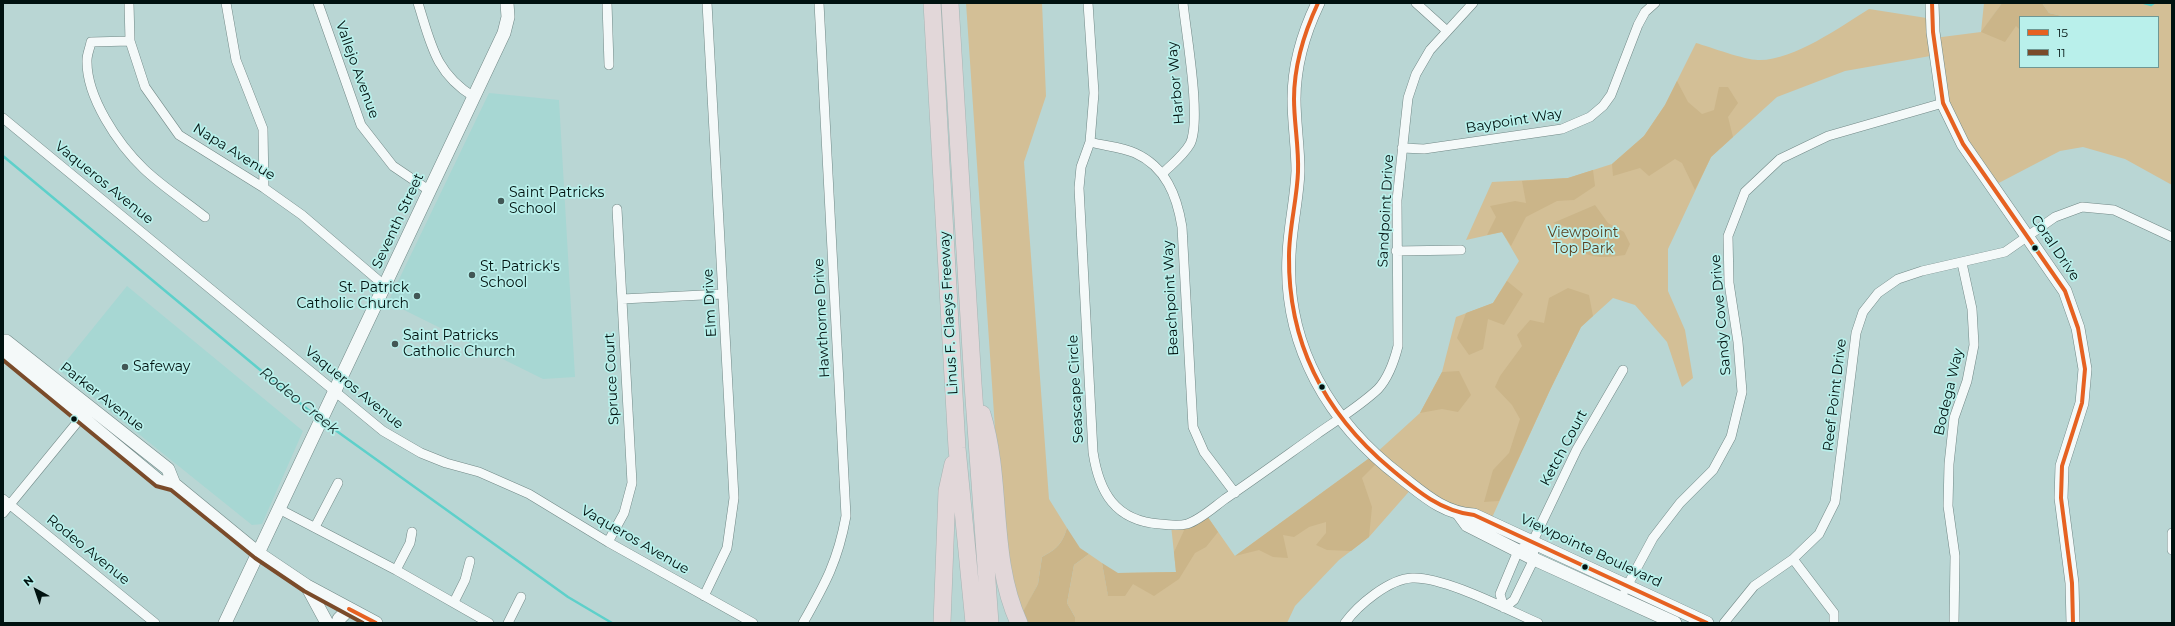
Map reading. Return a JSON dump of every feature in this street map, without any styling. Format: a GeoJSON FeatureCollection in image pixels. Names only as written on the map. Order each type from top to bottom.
{"type":"FeatureCollection","features":[{"type":"Feature","properties":{"kind":"highway","name":"Linus F. Claeys Freeway"},"geometry":{"type":"LineString","coordinates":[[932,3],[957,448],[974,623]]}},
{"type":"Feature","properties":{"kind":"highway","name":"Linus F. Claeys Freeway"},"geometry":{"type":"LineString","coordinates":[[950,3],[973,384],[990,623]]}},
{"type":"Feature","properties":{"kind":"highway"},"geometry":{"type":"LineString","coordinates":[[973,384],[989,438],[1003,573],[1010,603],[1019,623]]}},
{"type":"Feature","properties":{"kind":"highway"},"geometry":{"type":"LineString","coordinates":[[942,623],[947,491],[957,448]]}},
{"type":"Feature","properties":{"kind":"street","name":"Napa Avenue"},"geometry":{"type":"LineString","coordinates":[[129,3],[130,41],[146,87],[179,134],[264,188],[302,215],[385,286]]}},
{"type":"Feature","properties":{"kind":"street"},"geometry":{"type":"LineString","coordinates":[[226,3],[236,60],[263,129],[264,188]]}},
{"type":"Feature","properties":{"kind":"street","name":"Vallejo Avenue"},"geometry":{"type":"LineString","coordinates":[[318,3],[360,125],[393,166],[430,190]]}},
{"type":"Feature","properties":{"kind":"street"},"geometry":{"type":"LineString","coordinates":[[418,3],[434,53],[444,71],[458,87],[474,97]]}},
{"type":"Feature","properties":{"kind":"street","name":"Seventh Street"},"geometry":{"type":"LineString","coordinates":[[225,623],[504,33],[508,17],[507,3]]}},
{"type":"Feature","properties":{"kind":"street"},"geometry":{"type":"LineString","coordinates":[[608,3],[609,64]]}},
{"type":"Feature","properties":{"kind":"street","name":"Elm Drive"},"geometry":{"type":"LineString","coordinates":[[704,596],[727,548],[734,498],[707,3]]}},
{"type":"Feature","properties":{"kind":"street","name":"Hawthorne Drive"},"geometry":{"type":"LineString","coordinates":[[804,623],[832,571],[841,546],[846,516],[819,3]]}},
{"type":"Feature","properties":{"kind":"street","name":"Seascape Circle"},"geometry":{"type":"LineString","coordinates":[[1088,3],[1094,93],[1090,142],[1081,167],[1079,188],[1093,452],[1099,480],[1108,498],[1124,513],[1140,521],[1154,524],[1187,524],[1235,493],[1340,418]]}},
{"type":"Feature","properties":{"kind":"street","name":"Harbor Way"},"geometry":{"type":"LineString","coordinates":[[1162,173],[1183,154],[1190,143],[1196,119],[1183,3]]}},
{"type":"Feature","properties":{"kind":"street","name":"Viewpointe Boulevard"},"geometry":{"type":"LineString","coordinates":[[1318,3],[1309,23],[1295,78],[1294,98],[1298,172],[1289,255],[1289,289],[1294,325],[1304,357],[1320,388],[1340,418],[1390,468],[1430,500],[1459,514],[1474,515],[1707,623]]}},
{"type":"Feature","properties":{"kind":"street"},"geometry":{"type":"LineString","coordinates":[[1416,3],[1447,31]]}},
{"type":"Feature","properties":{"kind":"street","name":"Sandpoint Drive"},"geometry":{"type":"LineString","coordinates":[[1340,418],[1378,389],[1388,376],[1394,361],[1398,346],[1396,251],[1397,200],[1408,98],[1416,74],[1430,50],[1473,3]]}},
{"type":"Feature","properties":{"kind":"street","name":"Baypoint Way"},"geometry":{"type":"LineString","coordinates":[[1402,148],[1424,149],[1562,129],[1590,117],[1603,106],[1611,96],[1638,25],[1645,12],[1655,3]]}},
{"type":"Feature","properties":{"kind":"street","name":"Coral Drive"},"geometry":{"type":"LineString","coordinates":[[1932,3],[1933,32],[1942,103],[1963,144],[2028,235],[2065,291],[2078,328],[2084,369],[2082,403],[2062,466],[2061,498],[2072,582],[2072,623]]}},
{"type":"Feature","properties":{"kind":"street"},"geometry":{"type":"LineString","coordinates":[[130,41],[91,42],[86,60],[91,84],[106,121],[122,144],[144,169],[205,216]]}},
{"type":"Feature","properties":{"kind":"street","name":"Sandy Cove Drive"},"geometry":{"type":"LineString","coordinates":[[1622,599],[1627,585],[1653,538],[1680,504],[1712,470],[1731,437],[1742,392],[1738,342],[1729,283],[1728,236],[1745,192],[1780,159],[1828,136],[1942,103]]}},
{"type":"Feature","properties":{"kind":"street","name":"Vaqueros Avenue"},"geometry":{"type":"LineString","coordinates":[[3,118],[334,392],[400,442],[446,463],[479,472],[511,484],[608,542],[753,623]]}},
{"type":"Feature","properties":{"kind":"street","name":"Beachpoint Way"},"geometry":{"type":"LineString","coordinates":[[1090,142],[1134,152],[1153,164],[1162,173],[1176,197],[1182,227],[1193,427],[1204,452],[1235,493]]}},
{"type":"Feature","properties":{"kind":"street","name":"Reef Point Drive"},"geometry":{"type":"LineString","coordinates":[[1724,623],[1737,605],[1754,586],[1793,559],[1819,534],[1836,502],[1856,333],[1863,312],[1878,293],[1898,279],[1922,271],[2005,252],[2054,217],[2082,207],[2114,210],[2172,237]]}},
{"type":"Feature","properties":{"kind":"street","name":"Spruce Court"},"geometry":{"type":"LineString","coordinates":[[608,542],[624,513],[632,483],[617,209]]}},
{"type":"Feature","properties":{"kind":"street"},"geometry":{"type":"LineString","coordinates":[[1396,251],[1461,250]]}},
{"type":"Feature","properties":{"kind":"street","name":"Bodega Way"},"geometry":{"type":"LineString","coordinates":[[1954,623],[1955,556],[1948,506],[1949,464],[1954,418],[1967,380],[1974,345],[1972,309],[1962,263]]}},
{"type":"Feature","properties":{"kind":"street"},"geometry":{"type":"LineString","coordinates":[[622,300],[723,294]]}},
{"type":"Feature","properties":{"kind":"street","name":"Parker Avenue"},"geometry":{"type":"LineString","coordinates":[[3,340],[6,341],[85,413]]}},
{"type":"Feature","properties":{"kind":"street","name":"Parker Avenue"},"geometry":{"type":"LineString","coordinates":[[3,352],[85,413],[168,470],[174,484],[258,553],[307,586],[376,623]]}},
{"type":"Feature","properties":{"kind":"street","name":"Ketch Court"},"geometry":{"type":"LineString","coordinates":[[1532,541],[1577,449],[1623,370]]}},
{"type":"Feature","properties":{"kind":"street"},"geometry":{"type":"LineString","coordinates":[[3,513],[6,502],[85,413]]}},
{"type":"Feature","properties":{"kind":"street"},"geometry":{"type":"LineString","coordinates":[[315,527],[338,483]]}},
{"type":"Feature","properties":{"kind":"street","name":"Rodeo Avenue"},"geometry":{"type":"LineString","coordinates":[[6,502],[155,623]]}},
{"type":"Feature","properties":{"kind":"street"},"geometry":{"type":"LineString","coordinates":[[279,509],[315,527],[347,547],[396,570],[489,623]]}},
{"type":"Feature","properties":{"kind":"street","name":"Viewpointe Boulevard"},"geometry":{"type":"LineString","coordinates":[[1459,514],[1467,525],[1518,551],[1675,623]]}},
{"type":"Feature","properties":{"kind":"street"},"geometry":{"type":"LineString","coordinates":[[396,570],[410,543],[412,532]]}},
{"type":"Feature","properties":{"kind":"street"},"geometry":{"type":"LineString","coordinates":[[2172,533],[2172,550]]}},
{"type":"Feature","properties":{"kind":"street"},"geometry":{"type":"LineString","coordinates":[[1532,541],[1534,559],[1514,600],[1504,608],[1500,594],[1518,551],[1532,541]]}},
{"type":"Feature","properties":{"kind":"street"},"geometry":{"type":"LineString","coordinates":[[1793,559],[1834,613],[1834,623]]}},
{"type":"Feature","properties":{"kind":"street"},"geometry":{"type":"LineString","coordinates":[[454,602],[465,580],[470,561]]}},
{"type":"Feature","properties":{"kind":"street"},"geometry":{"type":"LineString","coordinates":[[1344,623],[1352,612],[1389,585],[1411,578],[1434,580],[1538,623]]}},
{"type":"Feature","properties":{"kind":"street"},"geometry":{"type":"LineString","coordinates":[[307,586],[328,623]]}},
{"type":"Feature","properties":{"kind":"street"},"geometry":{"type":"LineString","coordinates":[[508,623],[521,597]]}},
{"type":"Feature","properties":{"kind":"street"},"geometry":{"type":"LineString","coordinates":[[338,623],[339,619],[349,609]]}},
{"type":"Feature","properties":{"kind":"street"},"geometry":{"type":"LineString","coordinates":[[348,623],[349,609]]}},
{"type":"Feature","properties":{"kind":"shaded area","name":"Saint Patricks School"},"geometry":{"type":"Polygon","coordinates":[[[489,93],[559,100],[575,377],[543,379],[388,302],[489,93]]]}},
{"type":"Feature","properties":{"kind":"shaded area"},"geometry":{"type":"Polygon","coordinates":[[[127,286],[303,431],[262,524],[252,525],[59,370],[127,286]]]}},
{"type":"Feature","properties":{"kind":"green space"},"geometry":{"type":"Polygon","coordinates":[[[966,3],[1042,3],[1046,96],[1024,162],[1049,499],[1067,528],[1058,546],[1042,557],[1038,584],[1023,613],[1010,581],[997,458],[966,3]]]}},
{"type":"Feature","properties":{"kind":"green space","name":"Viewpoint Top Park"},"geometry":{"type":"Polygon","coordinates":[[[1984,3],[2002,3],[1982,32],[2019,25],[2019,68],[2159,68],[2159,16],[2062,16],[2049,13],[2042,3],[2172,3],[2172,185],[2125,159],[2083,147],[2060,151],[1993,186],[1943,103],[1936,55],[1845,71],[1777,97],[1711,157],[1668,249],[1668,291],[1685,330],[1693,378],[1682,387],[1667,342],[1635,305],[1613,298],[1581,327],[1550,390],[1490,522],[1413,487],[1369,537],[1339,560],[1295,606],[1287,623],[1075,623],[1075,617],[1067,603],[1074,565],[1089,554],[1102,563],[1108,595],[1118,573],[1176,572],[1171,525],[1205,513],[1235,556],[1375,454],[1420,413],[1442,372],[1456,317],[1493,303],[1519,261],[1502,232],[1466,240],[1492,182],[1568,178],[1612,164],[1644,136],[1665,105],[1696,43],[1745,58],[1758,60],[1772,59],[1786,55],[1816,42],[1869,9],[1933,19],[1934,38],[1981,32],[1984,3]]]}},
{"type":"Feature","properties":{"kind":"green space"},"geometry":{"type":"Polygon","coordinates":[[[2002,3],[2042,3],[2049,13],[2062,16],[2019,16],[2019,29],[2016,26],[2005,42],[1981,32],[2002,3]]]}},
{"type":"Feature","properties":{"kind":"green space"},"geometry":{"type":"Polygon","coordinates":[[[1677,81],[1688,102],[1702,114],[1714,110],[1719,87],[1728,87],[1738,103],[1728,117],[1733,137],[1711,157],[1695,190],[1682,163],[1675,159],[1649,176],[1640,168],[1613,176],[1612,164],[1644,136],[1665,105],[1677,81]]]}},
{"type":"Feature","properties":{"kind":"green space"},"geometry":{"type":"Polygon","coordinates":[[[1593,170],[1595,186],[1574,200],[1557,201],[1526,217],[1511,246],[1502,232],[1487,235],[1496,217],[1490,206],[1515,201],[1526,203],[1522,181],[1568,178],[1593,170]]]}},
{"type":"Feature","properties":{"kind":"green space"},"geometry":{"type":"Polygon","coordinates":[[[1595,205],[1608,223],[1624,232],[1630,244],[1625,255],[1599,257],[1580,252],[1573,248],[1572,228],[1553,223],[1595,205]]]}},
{"type":"Feature","properties":{"kind":"green space"},"geometry":{"type":"Polygon","coordinates":[[[1507,281],[1523,294],[1504,325],[1488,319],[1483,349],[1469,355],[1457,338],[1466,313],[1493,303],[1507,281]]]}},
{"type":"Feature","properties":{"kind":"green space"},"geometry":{"type":"Polygon","coordinates":[[[1568,288],[1589,295],[1593,316],[1581,327],[1499,501],[1484,502],[1493,470],[1509,453],[1520,419],[1512,405],[1495,387],[1500,376],[1522,346],[1517,335],[1530,320],[1544,323],[1549,298],[1568,288]]]}},
{"type":"Feature","properties":{"kind":"green space"},"geometry":{"type":"Polygon","coordinates":[[[1459,371],[1471,395],[1458,412],[1442,409],[1420,413],[1442,372],[1459,371]]]}},
{"type":"Feature","properties":{"kind":"green space"},"geometry":{"type":"Polygon","coordinates":[[[1375,454],[1380,460],[1362,478],[1372,507],[1369,537],[1351,551],[1327,550],[1316,545],[1326,533],[1326,522],[1309,527],[1294,537],[1283,535],[1288,558],[1273,557],[1259,550],[1235,556],[1375,454]]]}},
{"type":"Feature","properties":{"kind":"green space"},"geometry":{"type":"Polygon","coordinates":[[[1205,513],[1218,532],[1206,547],[1195,553],[1179,579],[1154,596],[1133,584],[1125,596],[1108,596],[1102,563],[1118,573],[1176,572],[1174,552],[1187,524],[1205,513]]]}},
{"type":"Feature","properties":{"kind":"green space"},"geometry":{"type":"Polygon","coordinates":[[[1067,528],[1080,548],[1089,554],[1074,565],[1067,603],[1075,617],[1075,623],[1019,623],[1018,621],[1038,584],[1042,557],[1058,546],[1067,528]]]}},
{"type":"Feature","properties":{"kind":"waterway"},"geometry":{"type":"LineString","coordinates":[[2144,3],[2151,5],[2154,3]]}},
{"type":"Feature","properties":{"kind":"waterway","name":"Rodeo Creek"},"geometry":{"type":"LineString","coordinates":[[3,156],[318,418]]}},
{"type":"Feature","properties":{"kind":"waterway","name":"Rodeo Creek"},"geometry":{"type":"LineString","coordinates":[[324,422],[568,597],[612,623]]}},
{"type":"Feature","properties":{"kind":"transit line","name":"15"},"geometry":{"type":"LineString","coordinates":[[1318,3],[1304,38],[1294,86],[1298,172],[1290,235],[1289,256],[1290,288],[1295,319],[1303,347],[1314,374],[1329,400],[1367,447],[1400,477],[1419,492],[1439,504],[1462,513],[1474,515],[1707,623]]}},
{"type":"Feature","properties":{"kind":"transit line","name":"15"},"geometry":{"type":"LineString","coordinates":[[1932,3],[1933,32],[1943,103],[1963,144],[2065,291],[2078,328],[2085,369],[2082,403],[2062,466],[2061,498],[2072,583],[2073,623]]}},
{"type":"Feature","properties":{"kind":"transit line","name":"11"},"geometry":{"type":"LineString","coordinates":[[3,360],[156,486],[171,490],[255,558],[304,591],[363,623]]}},
{"type":"Feature","properties":{"kind":"transit line","name":"15"},"geometry":{"type":"LineString","coordinates":[[349,609],[376,623]]}},
{"type":"Feature","properties":{"kind":"place","name":"Saint Patricks School"},"geometry":{"type":"Point","coordinates":[501,201]}},
{"type":"Feature","properties":{"kind":"place","name":"St. Patrick's School"},"geometry":{"type":"Point","coordinates":[472,275]}},
{"type":"Feature","properties":{"kind":"place","name":"St. Patrick Catholic Church"},"geometry":{"type":"Point","coordinates":[417,296]}},
{"type":"Feature","properties":{"kind":"place","name":"Saint Patricks Catholic Church"},"geometry":{"type":"Point","coordinates":[395,344]}},
{"type":"Feature","properties":{"kind":"place","name":"Safeway"},"geometry":{"type":"Point","coordinates":[125,367]}}]}
